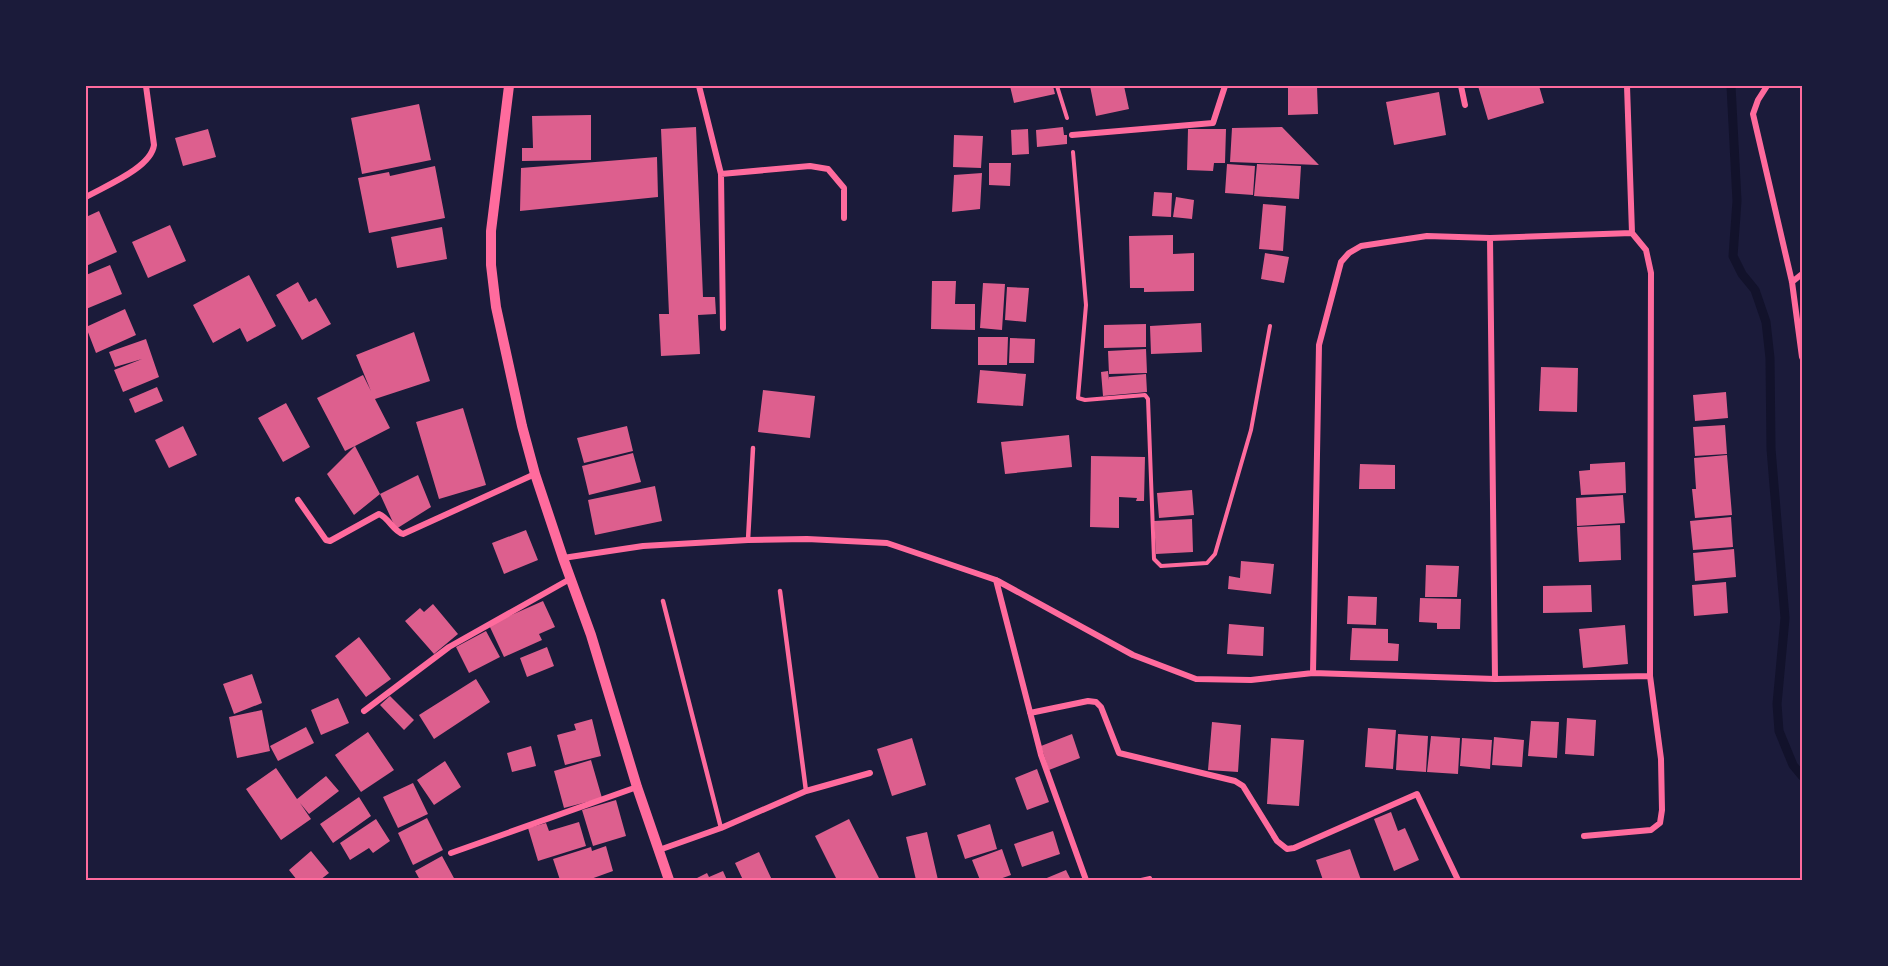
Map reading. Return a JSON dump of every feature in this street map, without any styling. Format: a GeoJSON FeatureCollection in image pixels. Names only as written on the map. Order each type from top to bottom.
{"type":"FeatureCollection","features":[{"type":"Feature","properties":{"kind":"street"},"geometry":{"type":"LineString","coordinates":[[86,197],[142,165],[153,152],[146,86]]}},
{"type":"Feature","properties":{"kind":"street"},"geometry":{"type":"LineString","coordinates":[[509,86],[491,231],[491,265],[496,307],[507,364],[536,474],[562,558],[591,635],[637,787],[669,880]]}},
{"type":"Feature","properties":{"kind":"street"},"geometry":{"type":"LineString","coordinates":[[699,86],[721,174],[723,328]]}},
{"type":"Feature","properties":{"kind":"street"},"geometry":{"type":"LineString","coordinates":[[1072,135],[1213,123],[1225,86]]}},
{"type":"Feature","properties":{"kind":"street"},"geometry":{"type":"LineString","coordinates":[[1461,86],[1465,105]]}},
{"type":"Feature","properties":{"kind":"street"},"geometry":{"type":"LineString","coordinates":[[1584,836],[1651,830],[1660,823],[1662,810],[1661,759],[1650,676],[1651,273],[1646,250],[1632,233],[1628,86]]}},
{"type":"Feature","properties":{"kind":"street"},"geometry":{"type":"LineString","coordinates":[[1767,86],[1753,114],[1792,282],[1803,357]]}},
{"type":"Feature","properties":{"kind":"street"},"geometry":{"type":"LineString","coordinates":[[721,174],[810,166],[828,169],[844,188],[844,218]]}},
{"type":"Feature","properties":{"kind":"street"},"geometry":{"type":"LineString","coordinates":[[1313,673],[1319,345],[1341,262],[1349,253],[1361,246],[1427,236],[1490,238],[1632,233]]}},
{"type":"Feature","properties":{"kind":"street"},"geometry":{"type":"LineString","coordinates":[[1490,238],[1495,679]]}},
{"type":"Feature","properties":{"kind":"street"},"geometry":{"type":"LineString","coordinates":[[1792,282],[1803,274]]}},
{"type":"Feature","properties":{"kind":"street"},"geometry":{"type":"LineString","coordinates":[[298,500],[326,540],[330,541],[379,514],[384,516],[399,534],[403,534],[536,474]]}},
{"type":"Feature","properties":{"kind":"street"},"geometry":{"type":"LineString","coordinates":[[562,558],[643,546],[748,540],[807,538],[887,543],[996,580],[1133,655],[1196,679],[1251,680],[1313,673],[1495,679],[1650,676]]}},
{"type":"Feature","properties":{"kind":"street"},"geometry":{"type":"LineString","coordinates":[[364,711],[449,647],[570,579]]}},
{"type":"Feature","properties":{"kind":"street"},"geometry":{"type":"LineString","coordinates":[[996,580],[1041,756],[1086,880]]}},
{"type":"Feature","properties":{"kind":"street"},"geometry":{"type":"LineString","coordinates":[[1030,713],[1088,701],[1096,702],[1101,706],[1119,753],[1235,781],[1243,786],[1277,841],[1287,849],[1294,848],[1417,794],[1458,880]]}},
{"type":"Feature","properties":{"kind":"street"},"geometry":{"type":"LineString","coordinates":[[659,850],[721,828],[806,791],[870,773]]}},
{"type":"Feature","properties":{"kind":"street"},"geometry":{"type":"LineString","coordinates":[[451,853],[637,787]]}},
{"type":"Feature","properties":{"kind":"lane"},"geometry":{"type":"LineString","coordinates":[[748,540],[753,448]]}},
{"type":"Feature","properties":{"kind":"lane"},"geometry":{"type":"LineString","coordinates":[[780,591],[806,791]]}},
{"type":"Feature","properties":{"kind":"lane"},"geometry":{"type":"LineString","coordinates":[[663,601],[721,828]]}},
{"type":"Feature","properties":{"kind":"path"},"geometry":{"type":"LineString","coordinates":[[1057,86],[1072,135],[1086,305],[1078,398],[1085,400],[1145,395],[1148,399],[1154,559],[1161,566],[1207,563],[1215,554],[1251,430],[1270,326]]}},
{"type":"Feature","properties":{"kind":"path"},"geometry":{"type":"LineString","coordinates":[[1141,880],[1150,878]]}},
{"type":"Feature","properties":{"kind":"building"},"geometry":{"type":"Polygon","coordinates":[[[1010,86],[1053,86],[1055,94],[1014,103],[1010,86]]]}},
{"type":"Feature","properties":{"kind":"building"},"geometry":{"type":"Polygon","coordinates":[[[1090,86],[1124,86],[1129,109],[1096,116],[1090,86]]]}},
{"type":"Feature","properties":{"kind":"building"},"geometry":{"type":"Polygon","coordinates":[[[1288,86],[1317,86],[1318,114],[1288,115],[1288,86]]]}},
{"type":"Feature","properties":{"kind":"building"},"geometry":{"type":"Polygon","coordinates":[[[1478,86],[1539,86],[1544,103],[1488,120],[1478,86]]]}},
{"type":"Feature","properties":{"kind":"building"},"geometry":{"type":"Polygon","coordinates":[[[1439,92],[1446,135],[1394,145],[1386,102],[1439,92]]]}},
{"type":"Feature","properties":{"kind":"building"},"geometry":{"type":"Polygon","coordinates":[[[419,104],[431,160],[362,174],[351,118],[419,104]]]}},
{"type":"Feature","properties":{"kind":"building"},"geometry":{"type":"Polygon","coordinates":[[[591,115],[591,160],[522,161],[522,148],[533,148],[532,116],[591,115]]]}},
{"type":"Feature","properties":{"kind":"building"},"geometry":{"type":"Polygon","coordinates":[[[696,127],[703,297],[715,297],[716,314],[698,315],[700,354],[661,356],[659,314],[669,314],[661,129],[696,127]]]}},
{"type":"Feature","properties":{"kind":"building"},"geometry":{"type":"Polygon","coordinates":[[[1063,127],[1064,135],[1067,135],[1067,144],[1037,147],[1036,130],[1063,127]]]}},
{"type":"Feature","properties":{"kind":"building"},"geometry":{"type":"Polygon","coordinates":[[[1282,127],[1319,165],[1230,162],[1232,128],[1282,127]]]}},
{"type":"Feature","properties":{"kind":"building"},"geometry":{"type":"Polygon","coordinates":[[[208,129],[216,157],[183,166],[175,138],[208,129]]]}},
{"type":"Feature","properties":{"kind":"building"},"geometry":{"type":"Polygon","coordinates":[[[1028,129],[1029,154],[1012,155],[1011,130],[1028,129]]]}},
{"type":"Feature","properties":{"kind":"building"},"geometry":{"type":"Polygon","coordinates":[[[1188,129],[1226,129],[1225,163],[1214,163],[1213,171],[1187,170],[1188,129]]]}},
{"type":"Feature","properties":{"kind":"building"},"geometry":{"type":"Polygon","coordinates":[[[954,135],[983,136],[981,168],[953,167],[954,135]]]}},
{"type":"Feature","properties":{"kind":"building"},"geometry":{"type":"Polygon","coordinates":[[[657,157],[658,197],[520,211],[521,168],[657,157]]]}},
{"type":"Feature","properties":{"kind":"building"},"geometry":{"type":"Polygon","coordinates":[[[989,163],[1011,163],[1010,186],[989,185],[989,163]]]}},
{"type":"Feature","properties":{"kind":"building"},"geometry":{"type":"Polygon","coordinates":[[[1227,164],[1255,166],[1253,195],[1225,193],[1227,164]]]}},
{"type":"Feature","properties":{"kind":"building"},"geometry":{"type":"Polygon","coordinates":[[[1257,164],[1301,166],[1299,199],[1254,196],[1257,164]]]}},
{"type":"Feature","properties":{"kind":"building"},"geometry":{"type":"Polygon","coordinates":[[[435,166],[445,218],[369,233],[358,178],[389,172],[390,176],[435,166]]]}},
{"type":"Feature","properties":{"kind":"building"},"geometry":{"type":"Polygon","coordinates":[[[982,173],[980,209],[952,212],[954,175],[982,173]]]}},
{"type":"Feature","properties":{"kind":"building"},"geometry":{"type":"Polygon","coordinates":[[[1154,192],[1172,193],[1171,217],[1152,216],[1154,192]]]}},
{"type":"Feature","properties":{"kind":"building"},"geometry":{"type":"Polygon","coordinates":[[[1176,197],[1194,200],[1192,219],[1173,217],[1176,197]]]}},
{"type":"Feature","properties":{"kind":"building"},"geometry":{"type":"Polygon","coordinates":[[[1263,204],[1286,206],[1283,251],[1259,249],[1263,204]]]}},
{"type":"Feature","properties":{"kind":"building"},"geometry":{"type":"Polygon","coordinates":[[[99,211],[117,252],[86,266],[86,217],[99,211]]]}},
{"type":"Feature","properties":{"kind":"building"},"geometry":{"type":"Polygon","coordinates":[[[170,225],[186,261],[148,278],[132,242],[170,225]]]}},
{"type":"Feature","properties":{"kind":"building"},"geometry":{"type":"Polygon","coordinates":[[[442,227],[447,259],[397,268],[391,237],[442,227]]]}},
{"type":"Feature","properties":{"kind":"building"},"geometry":{"type":"Polygon","coordinates":[[[1173,235],[1173,254],[1194,253],[1194,291],[1144,292],[1144,288],[1130,288],[1129,236],[1173,235]]]}},
{"type":"Feature","properties":{"kind":"building"},"geometry":{"type":"Polygon","coordinates":[[[1265,253],[1289,257],[1284,283],[1261,279],[1265,253]]]}},
{"type":"Feature","properties":{"kind":"building"},"geometry":{"type":"Polygon","coordinates":[[[110,265],[122,294],[86,309],[86,275],[110,265]]]}},
{"type":"Feature","properties":{"kind":"building"},"geometry":{"type":"Polygon","coordinates":[[[249,275],[276,326],[247,342],[240,328],[213,343],[193,305],[249,275]]]}},
{"type":"Feature","properties":{"kind":"building"},"geometry":{"type":"Polygon","coordinates":[[[932,281],[956,281],[955,304],[975,304],[975,330],[931,329],[932,281]]]}},
{"type":"Feature","properties":{"kind":"building"},"geometry":{"type":"Polygon","coordinates":[[[298,282],[309,302],[316,298],[331,324],[302,340],[276,295],[298,282]]]}},
{"type":"Feature","properties":{"kind":"building"},"geometry":{"type":"Polygon","coordinates":[[[983,283],[1005,284],[1002,330],[980,328],[983,283]]]}},
{"type":"Feature","properties":{"kind":"building"},"geometry":{"type":"Polygon","coordinates":[[[1007,287],[1029,288],[1026,322],[1005,320],[1007,287]]]}},
{"type":"Feature","properties":{"kind":"building"},"geometry":{"type":"Polygon","coordinates":[[[125,309],[136,335],[96,353],[86,327],[125,309]]]}},
{"type":"Feature","properties":{"kind":"building"},"geometry":{"type":"Polygon","coordinates":[[[1201,323],[1202,352],[1151,354],[1150,326],[1201,323]]]}},
{"type":"Feature","properties":{"kind":"building"},"geometry":{"type":"Polygon","coordinates":[[[1146,324],[1146,347],[1104,348],[1104,325],[1146,324]]]}},
{"type":"Feature","properties":{"kind":"building"},"geometry":{"type":"Polygon","coordinates":[[[414,332],[430,381],[375,399],[390,428],[345,451],[317,398],[363,375],[371,391],[356,355],[414,332]]]}},
{"type":"Feature","properties":{"kind":"building"},"geometry":{"type":"Polygon","coordinates":[[[978,337],[1008,337],[1007,365],[978,365],[978,337]]]}},
{"type":"Feature","properties":{"kind":"building"},"geometry":{"type":"Polygon","coordinates":[[[1010,338],[1035,339],[1034,363],[1009,363],[1010,338]]]}},
{"type":"Feature","properties":{"kind":"building"},"geometry":{"type":"Polygon","coordinates":[[[146,339],[159,377],[123,392],[114,370],[142,359],[115,367],[109,352],[146,339]]]}},
{"type":"Feature","properties":{"kind":"building"},"geometry":{"type":"Polygon","coordinates":[[[1146,349],[1147,373],[1109,374],[1108,351],[1146,349]]]}},
{"type":"Feature","properties":{"kind":"building"},"geometry":{"type":"Polygon","coordinates":[[[1541,367],[1578,368],[1577,412],[1539,411],[1541,367]]]}},
{"type":"Feature","properties":{"kind":"building"},"geometry":{"type":"Polygon","coordinates":[[[980,370],[1026,374],[1023,406],[977,403],[980,370]]]}},
{"type":"Feature","properties":{"kind":"building"},"geometry":{"type":"Polygon","coordinates":[[[1108,371],[1109,380],[1109,377],[1146,374],[1147,392],[1103,396],[1101,372],[1108,371]]]}},
{"type":"Feature","properties":{"kind":"building"},"geometry":{"type":"Polygon","coordinates":[[[157,387],[163,401],[135,413],[129,399],[157,387]]]}},
{"type":"Feature","properties":{"kind":"building"},"geometry":{"type":"Polygon","coordinates":[[[763,390],[815,396],[810,438],[758,432],[763,390]]]}},
{"type":"Feature","properties":{"kind":"building"},"geometry":{"type":"Polygon","coordinates":[[[1726,392],[1728,418],[1695,421],[1693,395],[1726,392]]]}},
{"type":"Feature","properties":{"kind":"building"},"geometry":{"type":"Polygon","coordinates":[[[286,403],[310,447],[283,462],[258,418],[286,403]]]}},
{"type":"Feature","properties":{"kind":"building"},"geometry":{"type":"Polygon","coordinates":[[[463,408],[486,485],[439,499],[416,422],[463,408]]]}},
{"type":"Feature","properties":{"kind":"building"},"geometry":{"type":"Polygon","coordinates":[[[1725,425],[1727,454],[1695,456],[1693,427],[1725,425]]]}},
{"type":"Feature","properties":{"kind":"building"},"geometry":{"type":"Polygon","coordinates":[[[183,426],[197,455],[169,468],[155,440],[183,426]]]}},
{"type":"Feature","properties":{"kind":"building"},"geometry":{"type":"Polygon","coordinates":[[[627,426],[633,451],[584,463],[577,438],[627,426]]]}},
{"type":"Feature","properties":{"kind":"building"},"geometry":{"type":"Polygon","coordinates":[[[1069,435],[1072,467],[1005,474],[1001,442],[1069,435]]]}},
{"type":"Feature","properties":{"kind":"building"},"geometry":{"type":"Polygon","coordinates":[[[355,446],[380,494],[354,515],[327,474],[355,446]]]}},
{"type":"Feature","properties":{"kind":"building"},"geometry":{"type":"Polygon","coordinates":[[[633,453],[641,482],[589,495],[582,466],[633,453]]]}},
{"type":"Feature","properties":{"kind":"building"},"geometry":{"type":"Polygon","coordinates":[[[1727,455],[1732,515],[1695,518],[1692,489],[1696,489],[1694,458],[1727,455]]]}},
{"type":"Feature","properties":{"kind":"building"},"geometry":{"type":"Polygon","coordinates":[[[1091,456],[1145,457],[1144,501],[1136,501],[1137,498],[1119,497],[1119,528],[1090,527],[1091,456]]]}},
{"type":"Feature","properties":{"kind":"building"},"geometry":{"type":"Polygon","coordinates":[[[1625,462],[1626,493],[1581,495],[1579,471],[1590,470],[1590,464],[1625,462]]]}},
{"type":"Feature","properties":{"kind":"building"},"geometry":{"type":"Polygon","coordinates":[[[1360,464],[1395,465],[1395,489],[1359,489],[1360,464]]]}},
{"type":"Feature","properties":{"kind":"building"},"geometry":{"type":"Polygon","coordinates":[[[418,475],[431,507],[396,529],[380,494],[418,475]]]}},
{"type":"Feature","properties":{"kind":"building"},"geometry":{"type":"Polygon","coordinates":[[[655,486],[662,521],[595,535],[588,500],[655,486]]]}},
{"type":"Feature","properties":{"kind":"building"},"geometry":{"type":"Polygon","coordinates":[[[1192,490],[1194,515],[1159,518],[1157,493],[1192,490]]]}},
{"type":"Feature","properties":{"kind":"building"},"geometry":{"type":"Polygon","coordinates":[[[1623,495],[1625,523],[1577,526],[1576,498],[1623,495]]]}},
{"type":"Feature","properties":{"kind":"building"},"geometry":{"type":"Polygon","coordinates":[[[1731,517],[1733,547],[1693,550],[1690,521],[1731,517]]]}},
{"type":"Feature","properties":{"kind":"building"},"geometry":{"type":"Polygon","coordinates":[[[1192,519],[1193,552],[1156,554],[1154,521],[1192,519]]]}},
{"type":"Feature","properties":{"kind":"building"},"geometry":{"type":"Polygon","coordinates":[[[1620,525],[1621,560],[1579,562],[1577,527],[1620,525]]]}},
{"type":"Feature","properties":{"kind":"building"},"geometry":{"type":"Polygon","coordinates":[[[526,530],[538,560],[504,574],[492,543],[526,530]]]}},
{"type":"Feature","properties":{"kind":"building"},"geometry":{"type":"Polygon","coordinates":[[[1734,549],[1736,577],[1695,581],[1693,553],[1734,549]]]}},
{"type":"Feature","properties":{"kind":"building"},"geometry":{"type":"Polygon","coordinates":[[[1241,561],[1274,564],[1271,594],[1228,589],[1229,576],[1240,578],[1241,561]]]}},
{"type":"Feature","properties":{"kind":"building"},"geometry":{"type":"Polygon","coordinates":[[[1426,565],[1459,566],[1457,597],[1425,597],[1426,565]]]}},
{"type":"Feature","properties":{"kind":"building"},"geometry":{"type":"Polygon","coordinates":[[[1726,582],[1728,613],[1694,616],[1692,585],[1726,582]]]}},
{"type":"Feature","properties":{"kind":"building"},"geometry":{"type":"Polygon","coordinates":[[[1591,585],[1592,612],[1543,613],[1543,586],[1591,585]]]}},
{"type":"Feature","properties":{"kind":"building"},"geometry":{"type":"Polygon","coordinates":[[[1348,596],[1377,597],[1376,625],[1347,624],[1348,596]]]}},
{"type":"Feature","properties":{"kind":"building"},"geometry":{"type":"Polygon","coordinates":[[[1420,598],[1461,599],[1460,629],[1437,629],[1437,623],[1419,622],[1420,598]]]}},
{"type":"Feature","properties":{"kind":"building"},"geometry":{"type":"Polygon","coordinates":[[[543,601],[555,627],[539,634],[542,640],[504,657],[489,625],[543,601]]]}},
{"type":"Feature","properties":{"kind":"building"},"geometry":{"type":"Polygon","coordinates":[[[433,604],[458,634],[434,654],[405,621],[420,608],[424,612],[433,604]]]}},
{"type":"Feature","properties":{"kind":"building"},"geometry":{"type":"Polygon","coordinates":[[[1229,624],[1264,627],[1263,656],[1227,654],[1229,624]]]}},
{"type":"Feature","properties":{"kind":"building"},"geometry":{"type":"Polygon","coordinates":[[[1625,625],[1628,664],[1583,668],[1579,629],[1625,625]]]}},
{"type":"Feature","properties":{"kind":"building"},"geometry":{"type":"Polygon","coordinates":[[[1352,628],[1388,629],[1388,643],[1399,644],[1398,661],[1350,660],[1352,628]]]}},
{"type":"Feature","properties":{"kind":"building"},"geometry":{"type":"Polygon","coordinates":[[[486,631],[500,657],[469,673],[456,647],[486,631]]]}},
{"type":"Feature","properties":{"kind":"building"},"geometry":{"type":"Polygon","coordinates":[[[359,637],[391,679],[366,697],[335,656],[359,637]]]}},
{"type":"Feature","properties":{"kind":"building"},"geometry":{"type":"Polygon","coordinates":[[[547,647],[554,666],[527,677],[520,658],[547,647]]]}},
{"type":"Feature","properties":{"kind":"building"},"geometry":{"type":"Polygon","coordinates":[[[252,674],[262,703],[234,714],[223,684],[252,674]]]}},
{"type":"Feature","properties":{"kind":"building"},"geometry":{"type":"Polygon","coordinates":[[[476,679],[490,702],[434,739],[419,715],[476,679]]]}},
{"type":"Feature","properties":{"kind":"building"},"geometry":{"type":"Polygon","coordinates":[[[390,696],[414,720],[404,730],[380,705],[390,696]]]}},
{"type":"Feature","properties":{"kind":"building"},"geometry":{"type":"Polygon","coordinates":[[[338,698],[349,723],[321,735],[311,710],[338,698]]]}},
{"type":"Feature","properties":{"kind":"building"},"geometry":{"type":"Polygon","coordinates":[[[262,710],[270,751],[237,758],[229,717],[262,710]]]}},
{"type":"Feature","properties":{"kind":"building"},"geometry":{"type":"Polygon","coordinates":[[[1567,718],[1596,720],[1594,756],[1565,754],[1567,718]]]}},
{"type":"Feature","properties":{"kind":"building"},"geometry":{"type":"Polygon","coordinates":[[[592,719],[601,756],[565,765],[557,735],[576,730],[574,724],[592,719]]]}},
{"type":"Feature","properties":{"kind":"building"},"geometry":{"type":"Polygon","coordinates":[[[1531,721],[1559,722],[1557,758],[1528,756],[1531,721]]]}},
{"type":"Feature","properties":{"kind":"building"},"geometry":{"type":"Polygon","coordinates":[[[1212,722],[1241,725],[1238,772],[1208,770],[1212,722]]]}},
{"type":"Feature","properties":{"kind":"building"},"geometry":{"type":"Polygon","coordinates":[[[306,727],[314,743],[278,761],[270,746],[306,727]]]}},
{"type":"Feature","properties":{"kind":"building"},"geometry":{"type":"Polygon","coordinates":[[[1368,728],[1396,730],[1393,769],[1365,767],[1368,728]]]}},
{"type":"Feature","properties":{"kind":"building"},"geometry":{"type":"Polygon","coordinates":[[[368,732],[394,770],[361,792],[335,755],[368,732]]]}},
{"type":"Feature","properties":{"kind":"building"},"geometry":{"type":"Polygon","coordinates":[[[1072,734],[1080,758],[1049,770],[1041,746],[1072,734]]]}},
{"type":"Feature","properties":{"kind":"building"},"geometry":{"type":"Polygon","coordinates":[[[1398,734],[1428,736],[1426,772],[1396,770],[1398,734]]]}},
{"type":"Feature","properties":{"kind":"building"},"geometry":{"type":"Polygon","coordinates":[[[1431,736],[1460,738],[1458,774],[1427,772],[1431,736]]]}},
{"type":"Feature","properties":{"kind":"building"},"geometry":{"type":"Polygon","coordinates":[[[1494,737],[1524,740],[1522,767],[1492,765],[1494,737]]]}},
{"type":"Feature","properties":{"kind":"building"},"geometry":{"type":"Polygon","coordinates":[[[912,738],[926,785],[892,796],[877,749],[912,738]]]}},
{"type":"Feature","properties":{"kind":"building"},"geometry":{"type":"Polygon","coordinates":[[[1271,738],[1304,740],[1299,806],[1267,804],[1271,738]]]}},
{"type":"Feature","properties":{"kind":"building"},"geometry":{"type":"Polygon","coordinates":[[[1462,738],[1492,740],[1490,769],[1460,766],[1462,738]]]}},
{"type":"Feature","properties":{"kind":"building"},"geometry":{"type":"Polygon","coordinates":[[[531,746],[536,766],[512,772],[507,753],[531,746]]]}},
{"type":"Feature","properties":{"kind":"building"},"geometry":{"type":"Polygon","coordinates":[[[591,760],[602,798],[564,808],[554,771],[591,760]]]}},
{"type":"Feature","properties":{"kind":"building"},"geometry":{"type":"Polygon","coordinates":[[[445,761],[461,787],[434,805],[417,780],[445,761]]]}},
{"type":"Feature","properties":{"kind":"building"},"geometry":{"type":"Polygon","coordinates":[[[276,768],[297,799],[326,776],[339,791],[309,814],[300,803],[311,819],[281,840],[246,789],[276,768]]]}},
{"type":"Feature","properties":{"kind":"building"},"geometry":{"type":"Polygon","coordinates":[[[1037,769],[1049,802],[1027,810],[1015,778],[1037,769]]]}},
{"type":"Feature","properties":{"kind":"building"},"geometry":{"type":"Polygon","coordinates":[[[413,783],[428,814],[398,828],[383,797],[413,783]]]}},
{"type":"Feature","properties":{"kind":"building"},"geometry":{"type":"Polygon","coordinates":[[[359,797],[371,816],[333,843],[320,824],[359,797]]]}},
{"type":"Feature","properties":{"kind":"building"},"geometry":{"type":"Polygon","coordinates":[[[616,800],[626,836],[593,846],[582,810],[616,800]]]}},
{"type":"Feature","properties":{"kind":"building"},"geometry":{"type":"Polygon","coordinates":[[[1391,812],[1398,831],[1405,828],[1419,860],[1394,871],[1374,819],[1391,812]]]}},
{"type":"Feature","properties":{"kind":"building"},"geometry":{"type":"Polygon","coordinates":[[[427,818],[443,850],[413,865],[398,833],[427,818]]]}},
{"type":"Feature","properties":{"kind":"building"},"geometry":{"type":"Polygon","coordinates":[[[376,819],[390,841],[373,853],[369,848],[350,860],[340,843],[376,819]]]}},
{"type":"Feature","properties":{"kind":"building"},"geometry":{"type":"Polygon","coordinates":[[[849,819],[880,880],[837,880],[815,836],[849,819]]]}},
{"type":"Feature","properties":{"kind":"building"},"geometry":{"type":"Polygon","coordinates":[[[579,822],[586,846],[538,861],[528,828],[546,823],[549,831],[579,822]]]}},
{"type":"Feature","properties":{"kind":"building"},"geometry":{"type":"Polygon","coordinates":[[[990,824],[997,849],[965,859],[957,835],[990,824]]]}},
{"type":"Feature","properties":{"kind":"building"},"geometry":{"type":"Polygon","coordinates":[[[1053,831],[1060,854],[1022,867],[1014,844],[1053,831]]]}},
{"type":"Feature","properties":{"kind":"building"},"geometry":{"type":"Polygon","coordinates":[[[927,832],[938,880],[916,880],[906,837],[927,832]]]}},
{"type":"Feature","properties":{"kind":"building"},"geometry":{"type":"Polygon","coordinates":[[[606,846],[613,871],[588,880],[560,880],[553,859],[591,847],[592,851],[606,846]]]}},
{"type":"Feature","properties":{"kind":"building"},"geometry":{"type":"Polygon","coordinates":[[[1002,849],[1011,875],[997,880],[980,880],[972,860],[1002,849]]]}},
{"type":"Feature","properties":{"kind":"building"},"geometry":{"type":"Polygon","coordinates":[[[1350,849],[1361,880],[1323,880],[1316,860],[1350,849]]]}},
{"type":"Feature","properties":{"kind":"building"},"geometry":{"type":"Polygon","coordinates":[[[311,851],[329,873],[320,880],[297,880],[289,870],[311,851]]]}},
{"type":"Feature","properties":{"kind":"building"},"geometry":{"type":"Polygon","coordinates":[[[759,852],[772,880],[743,880],[735,863],[759,852]]]}},
{"type":"Feature","properties":{"kind":"building"},"geometry":{"type":"Polygon","coordinates":[[[442,856],[455,880],[420,880],[415,871],[442,856]]]}},
{"type":"Feature","properties":{"kind":"building"},"geometry":{"type":"Polygon","coordinates":[[[1066,870],[1071,880],[1042,880],[1066,870]]]}},
{"type":"Feature","properties":{"kind":"building"},"geometry":{"type":"Polygon","coordinates":[[[723,871],[727,880],[693,880],[707,873],[709,877],[723,871]]]}},
{"type":"Feature","properties":{"kind":"waterway"},"geometry":{"type":"LineString","coordinates":[[1731,86],[1737,201],[1733,256],[1742,274],[1755,290],[1766,322],[1770,358],[1771,449],[1785,618],[1777,704],[1779,731],[1793,765],[1802,776]]}}]}
